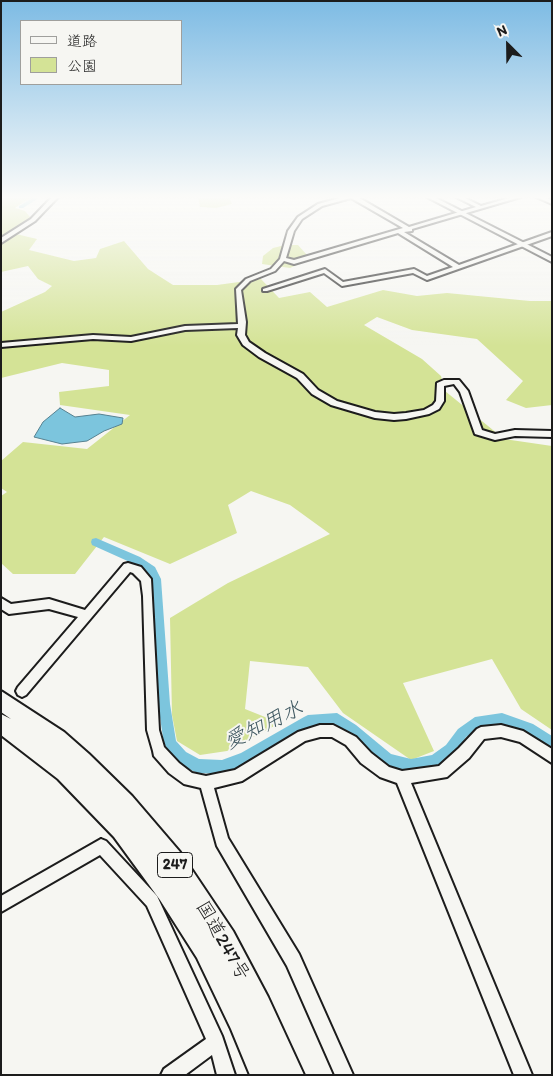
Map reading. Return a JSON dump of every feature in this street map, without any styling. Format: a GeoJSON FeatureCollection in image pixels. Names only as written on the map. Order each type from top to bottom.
{"type":"FeatureCollection","features":[{"type":"Feature","properties":{"kind":"highway","name":"国道247号"},"geometry":{"type":"LineString","coordinates":[[11,696],[82,760],[124,804],[172,860],[224,940],[259,1006],[290,1075]]}},
{"type":"Feature","properties":{"kind":"highway","name":"国道247号"},"geometry":{"type":"LineString","coordinates":[[1,724],[18,734],[66,771],[122,829],[169,891],[206,949],[241,1020],[264,1075]]}},
{"type":"Feature","properties":{"kind":"street"},"geometry":{"type":"LineString","coordinates":[[287,246],[283,259],[273,270],[248,280],[238,290],[240,335],[250,347],[300,376],[315,392],[334,403],[375,415],[394,417],[426,412],[436,407],[440,401],[440,385],[444,382],[456,382],[464,391],[478,432],[495,437],[515,433],[552,434]]}},
{"type":"Feature","properties":{"kind":"street"},"geometry":{"type":"LineString","coordinates":[[283,259],[294,262],[350,246]]}},
{"type":"Feature","properties":{"kind":"street"},"geometry":{"type":"LineString","coordinates":[[424,246],[458,267]]}},
{"type":"Feature","properties":{"kind":"street"},"geometry":{"type":"LineString","coordinates":[[265,290],[326,271],[342,284],[414,271],[427,278],[518,246]]}},
{"type":"Feature","properties":{"kind":"street"},"geometry":{"type":"LineString","coordinates":[[524,246],[552,260]]}},
{"type":"Feature","properties":{"kind":"street"},"geometry":{"type":"LineString","coordinates":[[1,345],[93,337],[131,339],[185,328],[241,326]]}},
{"type":"Feature","properties":{"kind":"street"},"geometry":{"type":"LineString","coordinates":[[11,696],[86,615],[128,566],[138,570],[146,579],[154,730],[159,751],[174,768],[189,779],[206,783],[237,776],[302,736],[320,731],[333,732],[350,741],[366,758],[385,772],[402,778],[442,772],[464,753],[481,733],[502,731],[523,737],[552,757]]}},
{"type":"Feature","properties":{"kind":"street"},"geometry":{"type":"LineString","coordinates":[[1,602],[9,609],[49,604],[86,615]]}},
{"type":"Feature","properties":{"kind":"street"},"geometry":{"type":"LineString","coordinates":[[402,778],[523,1075]]}},
{"type":"Feature","properties":{"kind":"street"},"geometry":{"type":"LineString","coordinates":[[206,783],[222,841],[293,960],[344,1075]]}},
{"type":"Feature","properties":{"kind":"street"},"geometry":{"type":"LineString","coordinates":[[1,905],[101,846],[152,901],[216,1042],[226,1075]]}},
{"type":"Feature","properties":{"kind":"street"},"geometry":{"type":"LineString","coordinates":[[170,1075],[216,1042]]}},
{"type":"Feature","properties":{"kind":"green space"},"geometry":{"type":"Polygon","coordinates":[[[1,246],[32,246],[29,250],[74,261],[96,258],[100,249],[108,246],[128,246],[148,269],[173,285],[217,285],[261,279],[279,298],[310,292],[327,307],[383,290],[417,296],[447,293],[530,301],[552,301],[552,405],[526,408],[506,400],[523,381],[477,339],[412,330],[377,317],[364,325],[422,359],[441,376],[445,391],[504,439],[552,446],[552,730],[521,709],[492,659],[403,683],[434,751],[411,760],[343,713],[308,667],[250,661],[245,709],[280,723],[227,751],[200,755],[177,741],[172,715],[170,618],[228,583],[330,534],[290,505],[251,491],[228,505],[237,533],[170,564],[104,537],[75,574],[13,574],[1,563],[1,496],[7,492],[1,488],[1,461],[23,442],[87,449],[130,415],[60,405],[59,392],[109,386],[109,370],[62,363],[1,378],[1,312],[45,292],[52,286],[38,279],[28,266],[1,272],[1,246]]]}},
{"type":"Feature","properties":{"kind":"green space"},"geometry":{"type":"Polygon","coordinates":[[[299,246],[307,255],[306,261],[290,268],[262,264],[263,256],[273,248],[299,246]]]}},
{"type":"Feature","properties":{"kind":"water"},"geometry":{"type":"Polygon","coordinates":[[[60,408],[75,417],[99,414],[123,418],[122,424],[104,431],[87,441],[62,444],[34,437],[43,422],[60,408]]]}},
{"type":"Feature","properties":{"kind":"waterway","name":"愛知用水"},"geometry":{"type":"LineString","coordinates":[[96,542],[136,560],[151,570],[156,579],[164,704],[170,744],[181,757],[198,766],[222,767],[245,758],[308,721],[337,719],[352,729],[387,759],[411,766],[435,761],[451,749],[462,733],[479,721],[502,719],[529,728],[552,744]]}}]}
